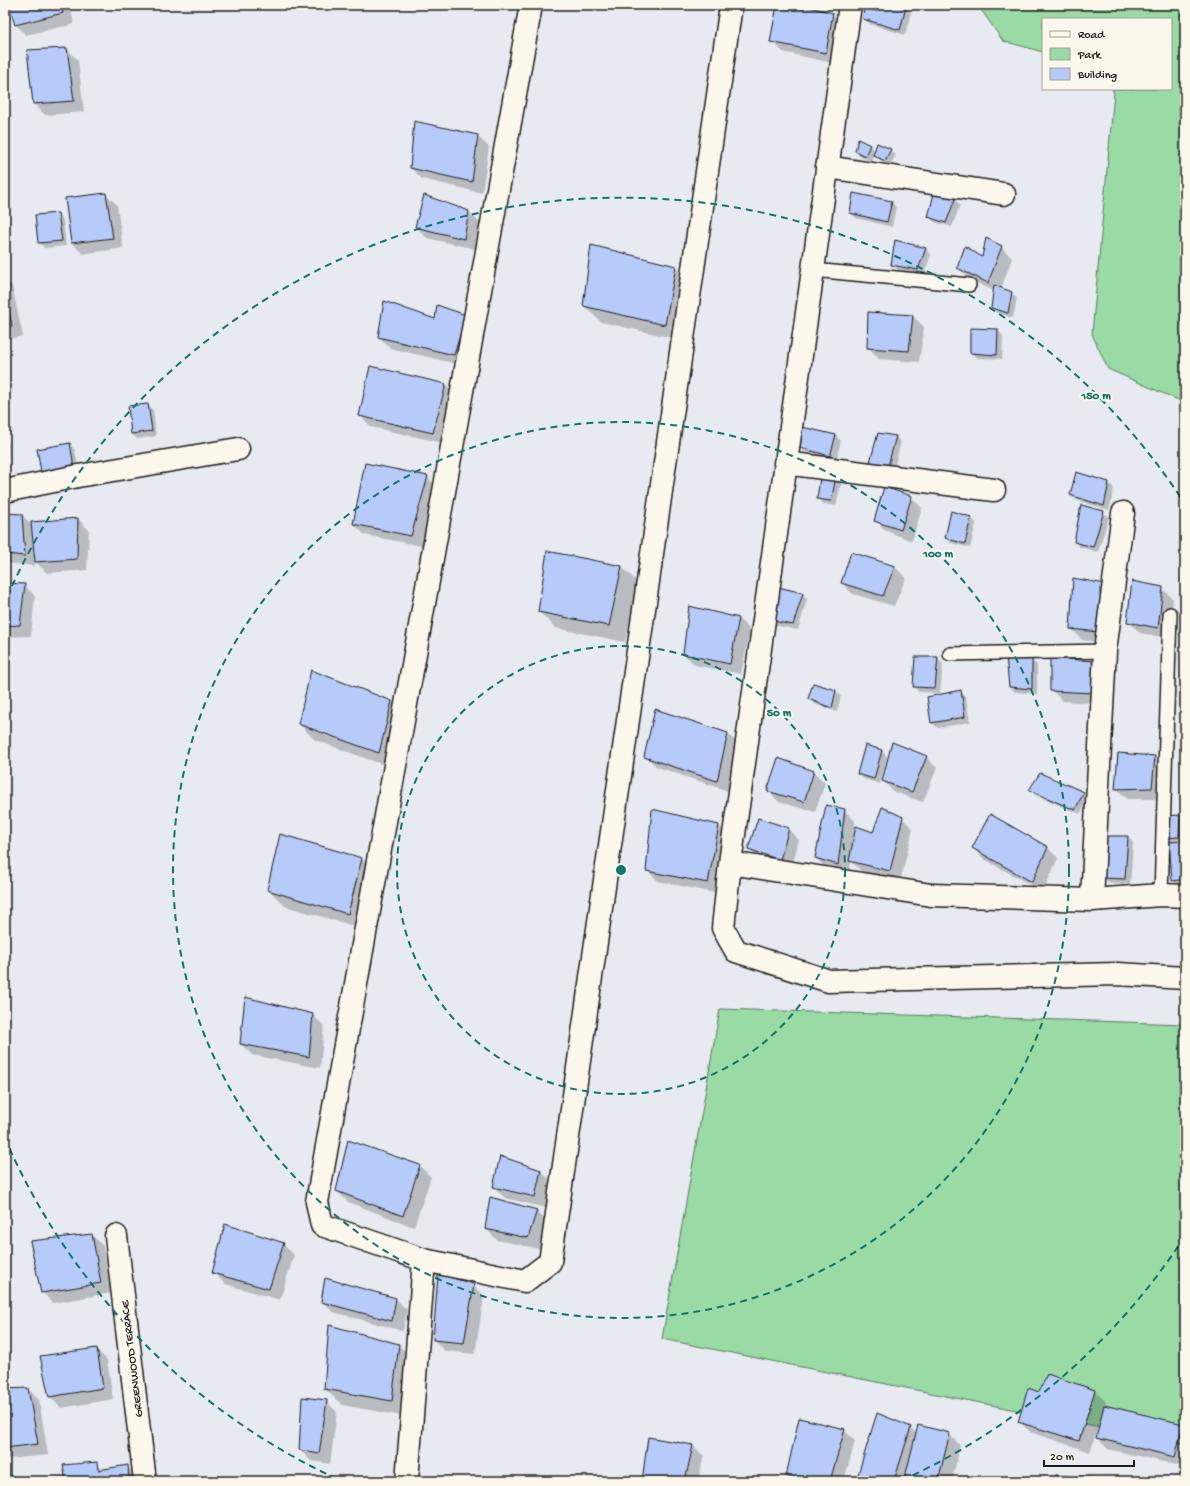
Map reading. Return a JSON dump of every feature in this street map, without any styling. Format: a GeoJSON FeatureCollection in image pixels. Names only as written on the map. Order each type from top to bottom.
{"type":"FeatureCollection","features":[{"type":"Feature","properties":{"kind":"street"},"geometry":{"type":"LineString","coordinates":[[531,5],[317,1202],[322,1225],[424,1260],[525,1281],[550,1262],[731,5]]}},
{"type":"Feature","properties":{"kind":"street"},"geometry":{"type":"LineString","coordinates":[[850,5],[785,463],[730,863],[723,928],[736,951],[829,981],[1118,974],[1185,978]]}},
{"type":"Feature","properties":{"kind":"street"},"geometry":{"type":"LineString","coordinates":[[827,167],[1004,194]]}},
{"type":"Feature","properties":{"kind":"street"},"geometry":{"type":"LineString","coordinates":[[5,491],[78,476],[238,449]]}},
{"type":"Feature","properties":{"kind":"street"},"geometry":{"type":"LineString","coordinates":[[785,463],[994,490]]}},
{"type":"Feature","properties":{"kind":"street"},"geometry":{"type":"LineString","coordinates":[[1092,900],[1105,651],[1123,512]]}},
{"type":"Feature","properties":{"kind":"street"},"geometry":{"type":"LineString","coordinates":[[730,863],[931,895],[1092,900],[1161,895],[1185,896]]}},
{"type":"Feature","properties":{"kind":"street","name":"GREENWOOD TERRACE"},"geometry":{"type":"LineString","coordinates":[[116,1236],[145,1481]]}},
{"type":"Feature","properties":{"kind":"street"},"geometry":{"type":"LineString","coordinates":[[407,1481],[424,1260]]}},
{"type":"Feature","properties":{"kind":"lane"},"geometry":{"type":"LineString","coordinates":[[813,270],[969,285]]}},
{"type":"Feature","properties":{"kind":"lane"},"geometry":{"type":"LineString","coordinates":[[1161,895],[1170,614]]}},
{"type":"Feature","properties":{"kind":"lane"},"geometry":{"type":"LineString","coordinates":[[950,654],[1105,651]]}},
{"type":"Feature","properties":{"kind":"green space"},"geometry":{"type":"Polygon","coordinates":[[[981,5],[1185,5],[1185,403],[1108,369],[1092,334],[1114,93],[1112,90],[1172,90],[1172,18],[1042,18],[1042,52],[1003,41],[982,11],[981,5]]]}},
{"type":"Feature","properties":{"kind":"green space"},"geometry":{"type":"Polygon","coordinates":[[[720,1009],[1185,1024],[1185,1444],[662,1339],[720,1009]]]}},
{"type":"Feature","properties":{"kind":"building"},"geometry":{"type":"Polygon","coordinates":[[[9,5],[62,5],[63,13],[15,25],[9,5]]]}},
{"type":"Feature","properties":{"kind":"building"},"geometry":{"type":"Polygon","coordinates":[[[777,5],[802,5],[833,13],[826,53],[770,42],[777,5]]]}},
{"type":"Feature","properties":{"kind":"building"},"geometry":{"type":"Polygon","coordinates":[[[878,5],[901,5],[906,7],[900,30],[863,19],[864,8],[877,11],[878,5]]]}},
{"type":"Feature","properties":{"kind":"building"},"geometry":{"type":"Polygon","coordinates":[[[67,48],[74,101],[33,104],[27,50],[67,48]]]}},
{"type":"Feature","properties":{"kind":"building"},"geometry":{"type":"Polygon","coordinates":[[[414,121],[478,135],[472,182],[410,168],[414,121]]]}},
{"type":"Feature","properties":{"kind":"building"},"geometry":{"type":"Polygon","coordinates":[[[858,139],[870,145],[865,156],[855,151],[858,139]]]}},
{"type":"Feature","properties":{"kind":"building"},"geometry":{"type":"Polygon","coordinates":[[[877,143],[891,149],[885,161],[873,155],[877,143]]]}},
{"type":"Feature","properties":{"kind":"building"},"geometry":{"type":"Polygon","coordinates":[[[935,190],[955,199],[946,223],[928,217],[935,190]]]}},
{"type":"Feature","properties":{"kind":"building"},"geometry":{"type":"Polygon","coordinates":[[[106,193],[113,238],[71,243],[65,198],[106,193]]]}},
{"type":"Feature","properties":{"kind":"building"},"geometry":{"type":"Polygon","coordinates":[[[853,193],[892,201],[887,222],[850,213],[853,193]]]}},
{"type":"Feature","properties":{"kind":"building"},"geometry":{"type":"Polygon","coordinates":[[[424,195],[469,211],[464,239],[415,227],[424,195]]]}},
{"type":"Feature","properties":{"kind":"building"},"geometry":{"type":"Polygon","coordinates":[[[58,213],[62,241],[38,243],[35,215],[58,213]]]}},
{"type":"Feature","properties":{"kind":"building"},"geometry":{"type":"Polygon","coordinates":[[[986,238],[1002,246],[988,283],[957,268],[965,246],[982,257],[986,238]]]}},
{"type":"Feature","properties":{"kind":"building"},"geometry":{"type":"Polygon","coordinates":[[[895,240],[926,248],[918,270],[891,265],[895,240]]]}},
{"type":"Feature","properties":{"kind":"building"},"geometry":{"type":"Polygon","coordinates":[[[591,245],[676,266],[665,325],[583,306],[591,245]]]}},
{"type":"Feature","properties":{"kind":"building"},"geometry":{"type":"Polygon","coordinates":[[[994,285],[1012,292],[1008,313],[991,308],[994,285]]]}},
{"type":"Feature","properties":{"kind":"building"},"geometry":{"type":"Polygon","coordinates":[[[5,290],[12,326],[5,327],[5,290]]]}},
{"type":"Feature","properties":{"kind":"building"},"geometry":{"type":"Polygon","coordinates":[[[384,301],[435,319],[437,305],[466,315],[454,355],[378,337],[384,301]]]}},
{"type":"Feature","properties":{"kind":"building"},"geometry":{"type":"Polygon","coordinates":[[[868,312],[913,315],[909,351],[867,348],[868,312]]]}},
{"type":"Feature","properties":{"kind":"building"},"geometry":{"type":"Polygon","coordinates":[[[970,328],[998,329],[997,355],[970,353],[970,328]]]}},
{"type":"Feature","properties":{"kind":"building"},"geometry":{"type":"Polygon","coordinates":[[[370,366],[446,384],[433,433],[359,416],[370,366]]]}},
{"type":"Feature","properties":{"kind":"building"},"geometry":{"type":"Polygon","coordinates":[[[148,404],[152,431],[131,434],[128,406],[148,404]]]}},
{"type":"Feature","properties":{"kind":"building"},"geometry":{"type":"Polygon","coordinates":[[[802,427],[836,435],[830,456],[798,447],[802,427]]]}},
{"type":"Feature","properties":{"kind":"building"},"geometry":{"type":"Polygon","coordinates":[[[878,433],[896,436],[888,466],[870,462],[878,433]]]}},
{"type":"Feature","properties":{"kind":"building"},"geometry":{"type":"Polygon","coordinates":[[[70,443],[74,467],[41,472],[37,449],[70,443]]]}},
{"type":"Feature","properties":{"kind":"building"},"geometry":{"type":"Polygon","coordinates":[[[365,463],[428,476],[411,536],[353,524],[365,463]]]}},
{"type":"Feature","properties":{"kind":"building"},"geometry":{"type":"Polygon","coordinates":[[[821,470],[837,473],[831,501],[817,499],[821,470]]]}},
{"type":"Feature","properties":{"kind":"building"},"geometry":{"type":"Polygon","coordinates":[[[1076,472],[1109,482],[1104,506],[1070,495],[1076,472]]]}},
{"type":"Feature","properties":{"kind":"building"},"geometry":{"type":"Polygon","coordinates":[[[884,487],[912,496],[901,530],[874,521],[884,487]]]}},
{"type":"Feature","properties":{"kind":"building"},"geometry":{"type":"Polygon","coordinates":[[[1081,505],[1104,511],[1093,547],[1074,542],[1081,505]]]}},
{"type":"Feature","properties":{"kind":"building"},"geometry":{"type":"Polygon","coordinates":[[[951,511],[971,517],[965,544],[945,538],[951,511]]]}},
{"type":"Feature","properties":{"kind":"building"},"geometry":{"type":"Polygon","coordinates":[[[5,513],[22,514],[25,556],[5,554],[5,513]]]}},
{"type":"Feature","properties":{"kind":"building"},"geometry":{"type":"Polygon","coordinates":[[[78,518],[77,559],[35,562],[31,522],[78,518]]]}},
{"type":"Feature","properties":{"kind":"building"},"geometry":{"type":"Polygon","coordinates":[[[547,551],[622,566],[609,626],[538,612],[547,551]]]}},
{"type":"Feature","properties":{"kind":"building"},"geometry":{"type":"Polygon","coordinates":[[[851,552],[895,566],[883,596],[841,583],[851,552]]]}},
{"type":"Feature","properties":{"kind":"building"},"geometry":{"type":"Polygon","coordinates":[[[1073,578],[1105,584],[1099,632],[1070,629],[1073,578]]]}},
{"type":"Feature","properties":{"kind":"building"},"geometry":{"type":"Polygon","coordinates":[[[1132,581],[1163,587],[1158,628],[1127,622],[1132,581]]]}},
{"type":"Feature","properties":{"kind":"building"},"geometry":{"type":"Polygon","coordinates":[[[5,583],[25,584],[20,625],[5,626],[5,583]]]}},
{"type":"Feature","properties":{"kind":"building"},"geometry":{"type":"Polygon","coordinates":[[[774,586],[803,593],[793,625],[768,620],[774,586]]]}},
{"type":"Feature","properties":{"kind":"building"},"geometry":{"type":"Polygon","coordinates":[[[689,606],[739,618],[730,664],[683,654],[689,606]]]}},
{"type":"Feature","properties":{"kind":"building"},"geometry":{"type":"Polygon","coordinates":[[[1006,656],[1032,659],[1032,689],[1009,687],[1006,656]]]}},
{"type":"Feature","properties":{"kind":"building"},"geometry":{"type":"Polygon","coordinates":[[[915,657],[938,657],[935,688],[913,687],[915,657]]]}},
{"type":"Feature","properties":{"kind":"building"},"geometry":{"type":"Polygon","coordinates":[[[1050,658],[1096,661],[1094,693],[1050,691],[1050,658]]]}},
{"type":"Feature","properties":{"kind":"building"},"geometry":{"type":"Polygon","coordinates":[[[311,670],[392,701],[379,753],[298,724],[311,670]]]}},
{"type":"Feature","properties":{"kind":"building"},"geometry":{"type":"Polygon","coordinates":[[[813,683],[836,690],[832,708],[808,699],[813,683]]]}},
{"type":"Feature","properties":{"kind":"building"},"geometry":{"type":"Polygon","coordinates":[[[961,690],[965,717],[931,723],[927,697],[961,690]]]}},
{"type":"Feature","properties":{"kind":"building"},"geometry":{"type":"Polygon","coordinates":[[[655,709],[728,733],[717,781],[644,757],[655,709]]]}},
{"type":"Feature","properties":{"kind":"building"},"geometry":{"type":"Polygon","coordinates":[[[892,742],[927,756],[912,792],[882,781],[892,742]]]}},
{"type":"Feature","properties":{"kind":"building"},"geometry":{"type":"Polygon","coordinates":[[[865,745],[882,750],[874,779],[857,774],[865,745]]]}},
{"type":"Feature","properties":{"kind":"building"},"geometry":{"type":"Polygon","coordinates":[[[1118,753],[1155,756],[1152,788],[1115,789],[1118,753]]]}},
{"type":"Feature","properties":{"kind":"building"},"geometry":{"type":"Polygon","coordinates":[[[778,758],[814,771],[804,802],[767,791],[778,758]]]}},
{"type":"Feature","properties":{"kind":"building"},"geometry":{"type":"Polygon","coordinates":[[[1040,773],[1084,792],[1075,810],[1029,790],[1040,773]]]}},
{"type":"Feature","properties":{"kind":"building"},"geometry":{"type":"Polygon","coordinates":[[[826,805],[845,809],[838,865],[815,858],[826,805]]]}},
{"type":"Feature","properties":{"kind":"building"},"geometry":{"type":"Polygon","coordinates":[[[882,807],[903,817],[890,871],[849,861],[856,826],[873,832],[882,807]]]}},
{"type":"Feature","properties":{"kind":"building"},"geometry":{"type":"Polygon","coordinates":[[[652,809],[719,825],[708,883],[646,871],[652,809]]]}},
{"type":"Feature","properties":{"kind":"building"},"geometry":{"type":"Polygon","coordinates":[[[990,814],[1048,847],[1032,882],[972,848],[990,814]]]}},
{"type":"Feature","properties":{"kind":"building"},"geometry":{"type":"Polygon","coordinates":[[[1180,815],[1179,837],[1165,838],[1165,816],[1180,815]]]}},
{"type":"Feature","properties":{"kind":"building"},"geometry":{"type":"Polygon","coordinates":[[[758,818],[789,828],[780,860],[748,849],[758,818]]]}},
{"type":"Feature","properties":{"kind":"building"},"geometry":{"type":"Polygon","coordinates":[[[280,834],[362,858],[348,914],[267,890],[280,834]]]}},
{"type":"Feature","properties":{"kind":"building"},"geometry":{"type":"Polygon","coordinates":[[[1104,836],[1128,836],[1125,879],[1103,878],[1104,836]]]}},
{"type":"Feature","properties":{"kind":"building"},"geometry":{"type":"Polygon","coordinates":[[[1185,841],[1185,879],[1172,881],[1169,842],[1185,841]]]}},
{"type":"Feature","properties":{"kind":"building"},"geometry":{"type":"Polygon","coordinates":[[[245,997],[313,1014],[309,1057],[240,1044],[245,997]]]}},
{"type":"Feature","properties":{"kind":"building"},"geometry":{"type":"Polygon","coordinates":[[[348,1140],[420,1165],[403,1216],[336,1191],[348,1140]]]}},
{"type":"Feature","properties":{"kind":"building"},"geometry":{"type":"Polygon","coordinates":[[[500,1156],[541,1170],[535,1197],[493,1187],[500,1156]]]}},
{"type":"Feature","properties":{"kind":"building"},"geometry":{"type":"Polygon","coordinates":[[[490,1197],[537,1210],[528,1238],[485,1229],[490,1197]]]}},
{"type":"Feature","properties":{"kind":"building"},"geometry":{"type":"Polygon","coordinates":[[[225,1224],[284,1243],[269,1289],[212,1273],[225,1224]]]}},
{"type":"Feature","properties":{"kind":"building"},"geometry":{"type":"Polygon","coordinates":[[[92,1234],[101,1283],[41,1293],[30,1241],[92,1234]]]}},
{"type":"Feature","properties":{"kind":"building"},"geometry":{"type":"Polygon","coordinates":[[[438,1274],[474,1284],[464,1343],[433,1340],[438,1274]]]}},
{"type":"Feature","properties":{"kind":"building"},"geometry":{"type":"Polygon","coordinates":[[[325,1278],[396,1298],[392,1321],[321,1302],[325,1278]]]}},
{"type":"Feature","properties":{"kind":"building"},"geometry":{"type":"Polygon","coordinates":[[[329,1325],[399,1344],[392,1401],[324,1389],[329,1325]]]}},
{"type":"Feature","properties":{"kind":"building"},"geometry":{"type":"Polygon","coordinates":[[[97,1348],[103,1388],[49,1397],[40,1356],[97,1348]]]}},
{"type":"Feature","properties":{"kind":"building"},"geometry":{"type":"Polygon","coordinates":[[[1047,1374],[1095,1390],[1079,1441],[1018,1422],[1028,1388],[1039,1392],[1047,1374]]]}},
{"type":"Feature","properties":{"kind":"building"},"geometry":{"type":"Polygon","coordinates":[[[28,1388],[38,1444],[5,1448],[5,1389],[28,1388]]]}},
{"type":"Feature","properties":{"kind":"building"},"geometry":{"type":"Polygon","coordinates":[[[302,1397],[327,1400],[319,1454],[299,1450],[302,1397]]]}},
{"type":"Feature","properties":{"kind":"building"},"geometry":{"type":"Polygon","coordinates":[[[1104,1405],[1183,1424],[1175,1457],[1096,1438],[1104,1405]]]}},
{"type":"Feature","properties":{"kind":"building"},"geometry":{"type":"Polygon","coordinates":[[[877,1413],[911,1427],[894,1481],[856,1481],[877,1413]]]}},
{"type":"Feature","properties":{"kind":"building"},"geometry":{"type":"Polygon","coordinates":[[[799,1418],[845,1429],[830,1481],[807,1481],[786,1476],[799,1418]]]}},
{"type":"Feature","properties":{"kind":"building"},"geometry":{"type":"Polygon","coordinates":[[[918,1425],[950,1433],[938,1481],[904,1481],[918,1425]]]}},
{"type":"Feature","properties":{"kind":"building"},"geometry":{"type":"Polygon","coordinates":[[[648,1437],[693,1445],[685,1481],[642,1481],[648,1437]]]}},
{"type":"Feature","properties":{"kind":"building"},"geometry":{"type":"Polygon","coordinates":[[[97,1462],[98,1470],[128,1465],[129,1481],[66,1481],[63,1465],[97,1462]]]}},
{"type":"Feature","properties":{"kind":"building"},"geometry":{"type":"Polygon","coordinates":[[[1056,1475],[1102,1479],[1102,1481],[1056,1481],[1056,1475]]]}},
{"type":"Feature","properties":{"kind":"building"},"geometry":{"type":"Polygon","coordinates":[[[523,1478],[554,1481],[523,1481],[523,1478]]]}}]}
